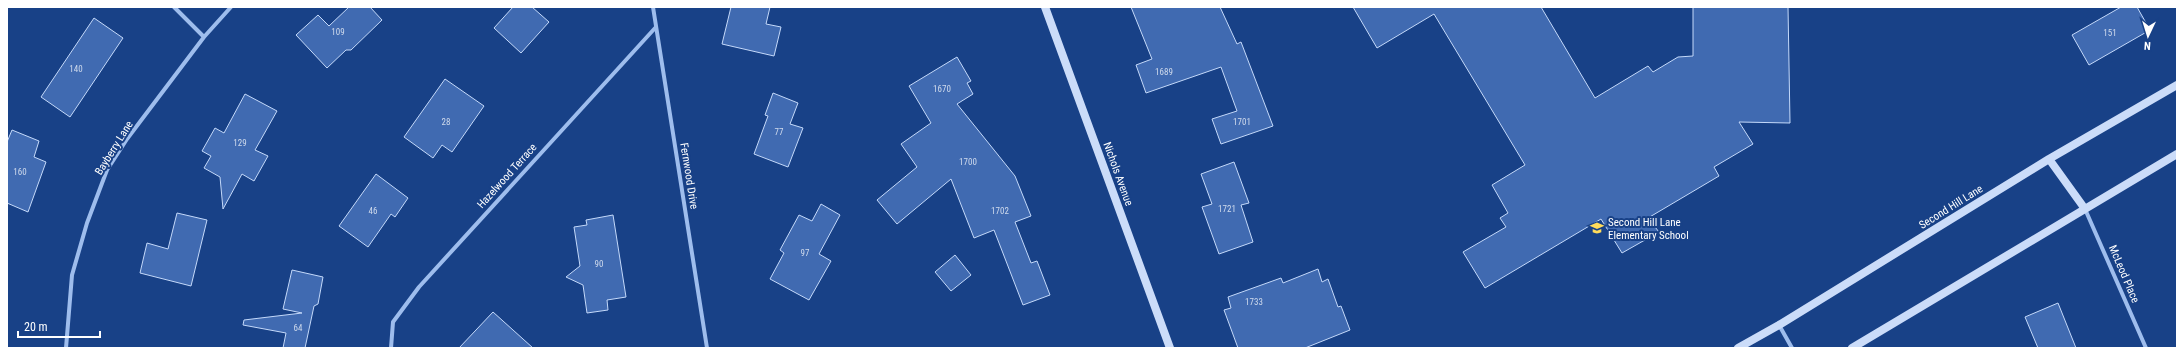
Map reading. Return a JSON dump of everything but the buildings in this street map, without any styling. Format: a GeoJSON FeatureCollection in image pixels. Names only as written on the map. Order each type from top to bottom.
{"type":"FeatureCollection","features":[{"type":"Feature","properties":{"kind":"street"},"geometry":{"type":"LineString","coordinates":[[174,7],[204,37]]}},
{"type":"Feature","properties":{"kind":"street","name":"Bayberry Lane"},"geometry":{"type":"LineString","coordinates":[[66,348],[68,306],[75,261],[87,223],[107,170],[128,138],[204,37],[231,7]]}},
{"type":"Feature","properties":{"kind":"street","name":"Fernwood Drive"},"geometry":{"type":"LineString","coordinates":[[654,7],[707,348]]}},
{"type":"Feature","properties":{"kind":"street","name":"Nichols Avenue"},"geometry":{"type":"LineString","coordinates":[[1045,7],[1170,348]]}},
{"type":"Feature","properties":{"kind":"street","name":"Hazelwood Terrace"},"geometry":{"type":"LineString","coordinates":[[391,348],[393,322],[419,287],[656,27]]}},
{"type":"Feature","properties":{"kind":"street","name":"Second Hill Lane"},"geometry":{"type":"LineString","coordinates":[[1738,348],[1779,325],[2050,159],[2177,85]]}},
{"type":"Feature","properties":{"kind":"street"},"geometry":{"type":"LineString","coordinates":[[1852,348],[2177,154]]}},
{"type":"Feature","properties":{"kind":"street"},"geometry":{"type":"LineString","coordinates":[[2050,159],[2085,209]]}},
{"type":"Feature","properties":{"kind":"street","name":"McLeod Place"},"geometry":{"type":"LineString","coordinates":[[2085,209],[2146,348]]}},
{"type":"Feature","properties":{"kind":"street"},"geometry":{"type":"LineString","coordinates":[[1779,325],[1792,348]]}},
{"type":"Feature","properties":{"kind":"place","name":"Second Hill Lane Elementary School"},"geometry":{"type":"Point","coordinates":[1597,228]}}]}
